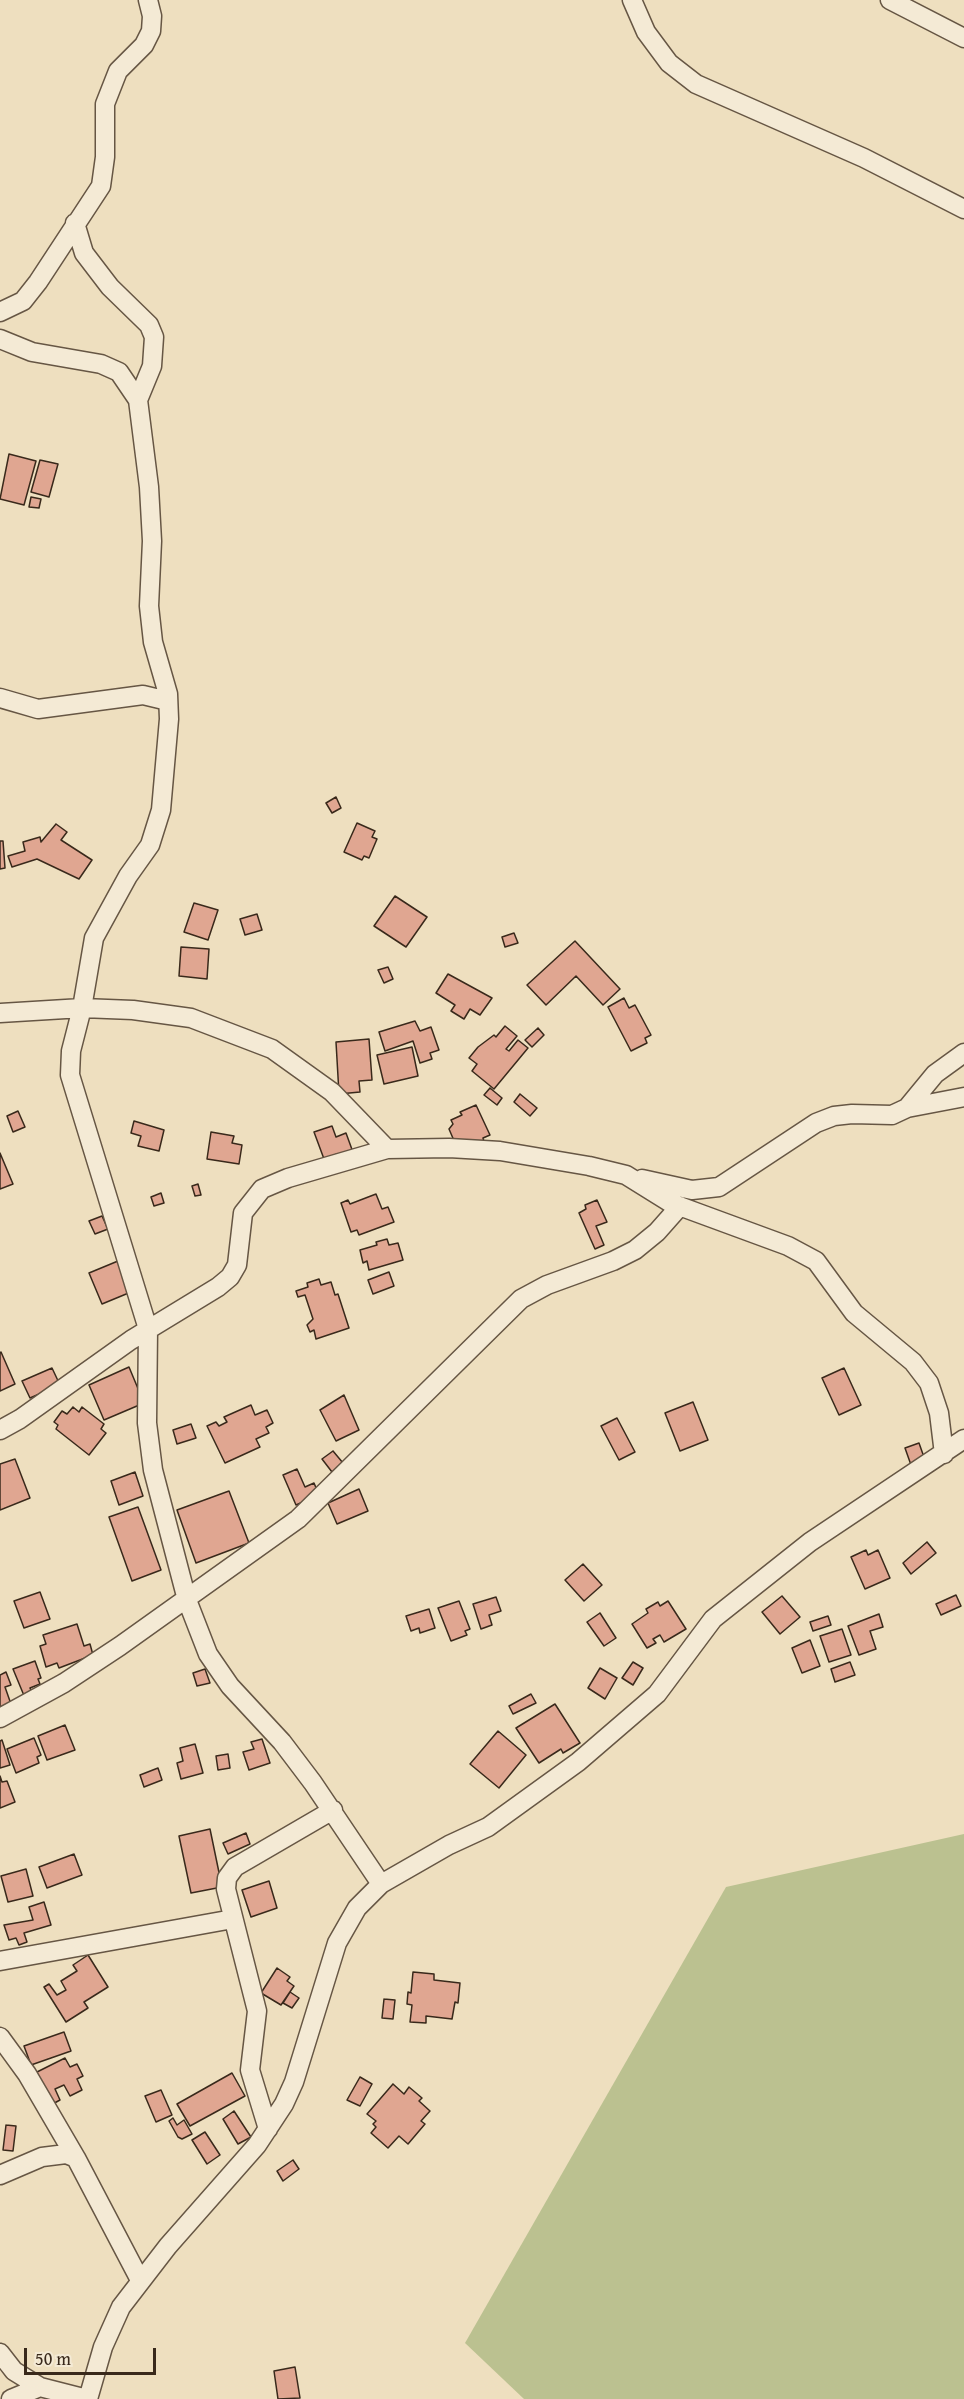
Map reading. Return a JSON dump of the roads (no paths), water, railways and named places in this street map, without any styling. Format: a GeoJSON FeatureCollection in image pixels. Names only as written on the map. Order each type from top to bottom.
{"type":"FeatureCollection","features":[{"type":"Feature","properties":{"kind":"street"},"geometry":{"type":"LineString","coordinates":[[0,312],[5,312],[23,301],[38,282],[100,186],[104,173],[103,122],[111,86],[118,71],[144,45],[151,31],[152,16],[148,0]]}},
{"type":"Feature","properties":{"kind":"street"},"geometry":{"type":"LineString","coordinates":[[632,0],[646,32],[669,63],[696,84],[864,158],[964,209]]}},
{"type":"Feature","properties":{"kind":"street"},"geometry":{"type":"LineString","coordinates":[[890,0],[964,38]]}},
{"type":"Feature","properties":{"kind":"street"},"geometry":{"type":"LineString","coordinates":[[75,223],[84,253],[91,264],[148,325],[154,337],[152,366],[138,400]]}},
{"type":"Feature","properties":{"kind":"street"},"geometry":{"type":"LineString","coordinates":[[0,339],[32,352],[101,364],[119,372],[138,400],[150,498],[152,541],[149,606],[153,642],[168,701],[161,810],[150,845],[128,876],[94,938],[82,1008],[71,1051],[70,1075],[148,1329],[147,1423],[153,1470],[187,1600],[208,1654],[224,1678],[282,1742],[333,1810],[381,1884]]}},
{"type":"Feature","properties":{"kind":"street"},"geometry":{"type":"LineString","coordinates":[[0,698],[38,709],[143,694],[168,701]]}},
{"type":"Feature","properties":{"kind":"street"},"geometry":{"type":"LineString","coordinates":[[0,1013],[82,1008],[133,1010],[191,1018],[272,1049],[332,1092],[387,1149]]}},
{"type":"Feature","properties":{"kind":"street"},"geometry":{"type":"LineString","coordinates":[[908,1108],[935,1074],[964,1053]]}},
{"type":"Feature","properties":{"kind":"street"},"geometry":{"type":"LineString","coordinates":[[0,1430],[20,1419],[148,1329],[218,1287],[230,1277],[237,1265],[243,1213],[262,1189],[279,1181],[387,1149],[449,1148],[500,1151],[589,1166],[692,1190],[719,1187],[816,1123],[834,1116],[892,1115],[908,1108],[964,1097]]}},
{"type":"Feature","properties":{"kind":"street"},"geometry":{"type":"LineString","coordinates":[[626,1175],[680,1206],[788,1246],[816,1261],[854,1313],[913,1362],[929,1383],[939,1413],[944,1454]]}},
{"type":"Feature","properties":{"kind":"street"},"geometry":{"type":"LineString","coordinates":[[0,1718],[64,1683],[187,1600],[298,1519],[522,1299],[546,1285],[614,1261],[635,1250],[657,1232],[680,1206]]}},
{"type":"Feature","properties":{"kind":"street"},"geometry":{"type":"LineString","coordinates":[[0,2353],[14,2371],[40,2387],[87,2399],[103,2347],[121,2307],[140,2280],[268,2130],[294,2082],[337,1944],[357,1908],[381,1884],[449,1845],[488,1827],[524,1803],[615,1733],[657,1694],[713,1619],[810,1542],[870,1500],[964,1440]]}},
{"type":"Feature","properties":{"kind":"street"},"geometry":{"type":"LineString","coordinates":[[268,2130],[250,2070],[257,2011],[226,1889],[227,1878],[235,1867],[333,1810]]}},
{"type":"Feature","properties":{"kind":"street"},"geometry":{"type":"LineString","coordinates":[[0,1961],[233,1919]]}},
{"type":"Feature","properties":{"kind":"street"},"geometry":{"type":"LineString","coordinates":[[0,2037],[27,2074],[76,2158],[140,2280]]}},
{"type":"Feature","properties":{"kind":"street"},"geometry":{"type":"LineString","coordinates":[[0,2175],[42,2157],[66,2154],[76,2158]]}},
{"type":"Feature","properties":{"kind":"street"},"geometry":{"type":"LineString","coordinates":[[11,2399],[40,2387]]}}]}
